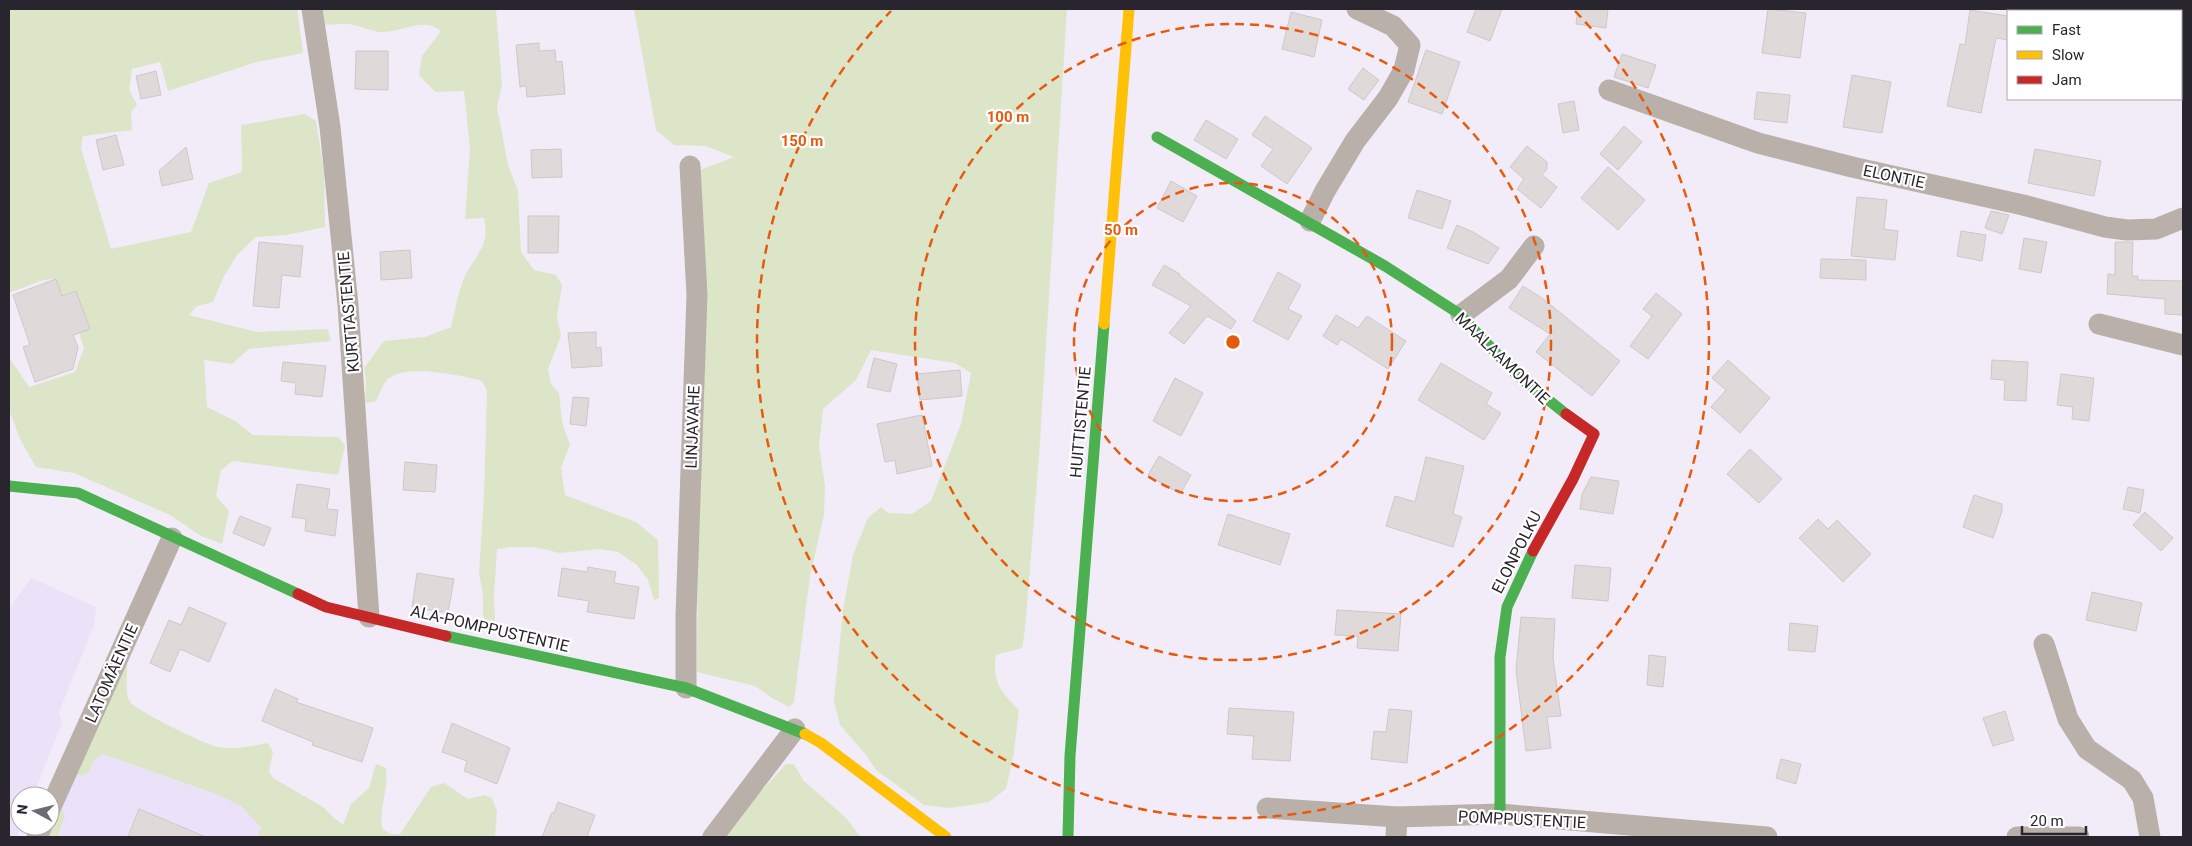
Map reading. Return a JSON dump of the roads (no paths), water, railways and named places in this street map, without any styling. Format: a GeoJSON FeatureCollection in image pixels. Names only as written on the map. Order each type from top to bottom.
{"type":"FeatureCollection","features":[{"type":"Feature","properties":{"kind":"main road","name":"HUITTISTENTIE"},"geometry":{"type":"LineString","coordinates":[[1068,837],[1070,756],[1129,9]]}},
{"type":"Feature","properties":{"kind":"main road","name":"MAALAAMONTIE"},"geometry":{"type":"LineString","coordinates":[[1157,137],[1394,271],[1461,315],[1494,353],[1547,400],[1594,434]]}},
{"type":"Feature","properties":{"kind":"main road","name":"ELONPOLKU"},"geometry":{"type":"LineString","coordinates":[[1500,814],[1500,657],[1507,607],[1529,559],[1573,479],[1594,434]]}},
{"type":"Feature","properties":{"kind":"main road","name":"ALA-POMPPUSTENTIE"},"geometry":{"type":"LineString","coordinates":[[9,486],[78,493],[132,516],[172,538],[326,607],[454,638],[686,688],[795,729],[821,743],[946,837]]}},
{"type":"Feature","properties":{"kind":"street","name":"KURTTASTENTIE"},"geometry":{"type":"LineString","coordinates":[[312,9],[330,127],[348,305],[369,617]]}},
{"type":"Feature","properties":{"kind":"street"},"geometry":{"type":"LineString","coordinates":[[1310,222],[1324,191],[1355,141],[1388,98],[1404,70],[1410,45],[1393,26],[1356,9]]}},
{"type":"Feature","properties":{"kind":"street","name":"ELONTIE"},"geometry":{"type":"LineString","coordinates":[[1609,90],[1758,143],[1852,167],[2023,205],[2105,227],[2127,230],[2156,229],[2183,218]]}},
{"type":"Feature","properties":{"kind":"street","name":"LINJAVAHE"},"geometry":{"type":"LineString","coordinates":[[686,688],[686,616],[697,295],[690,166]]}},
{"type":"Feature","properties":{"kind":"street"},"geometry":{"type":"LineString","coordinates":[[1461,315],[1510,279],[1534,246]]}},
{"type":"Feature","properties":{"kind":"street"},"geometry":{"type":"LineString","coordinates":[[2099,324],[2183,345]]}},
{"type":"Feature","properties":{"kind":"street","name":"LATOMÄENTIE"},"geometry":{"type":"LineString","coordinates":[[60,786],[172,538]]}},
{"type":"Feature","properties":{"kind":"street"},"geometry":{"type":"LineString","coordinates":[[2044,644],[2068,719],[2086,748],[2132,780],[2143,798],[2150,837]]}},
{"type":"Feature","properties":{"kind":"street"},"geometry":{"type":"LineString","coordinates":[[713,837],[795,729]]}},
{"type":"Feature","properties":{"kind":"street","name":"POMPPUSTENTIE"},"geometry":{"type":"LineString","coordinates":[[1267,808],[1396,827],[1500,814],[1767,837]]}},
{"type":"Feature","properties":{"kind":"street"},"geometry":{"type":"LineString","coordinates":[[2017,837],[2079,837]]}}]}
